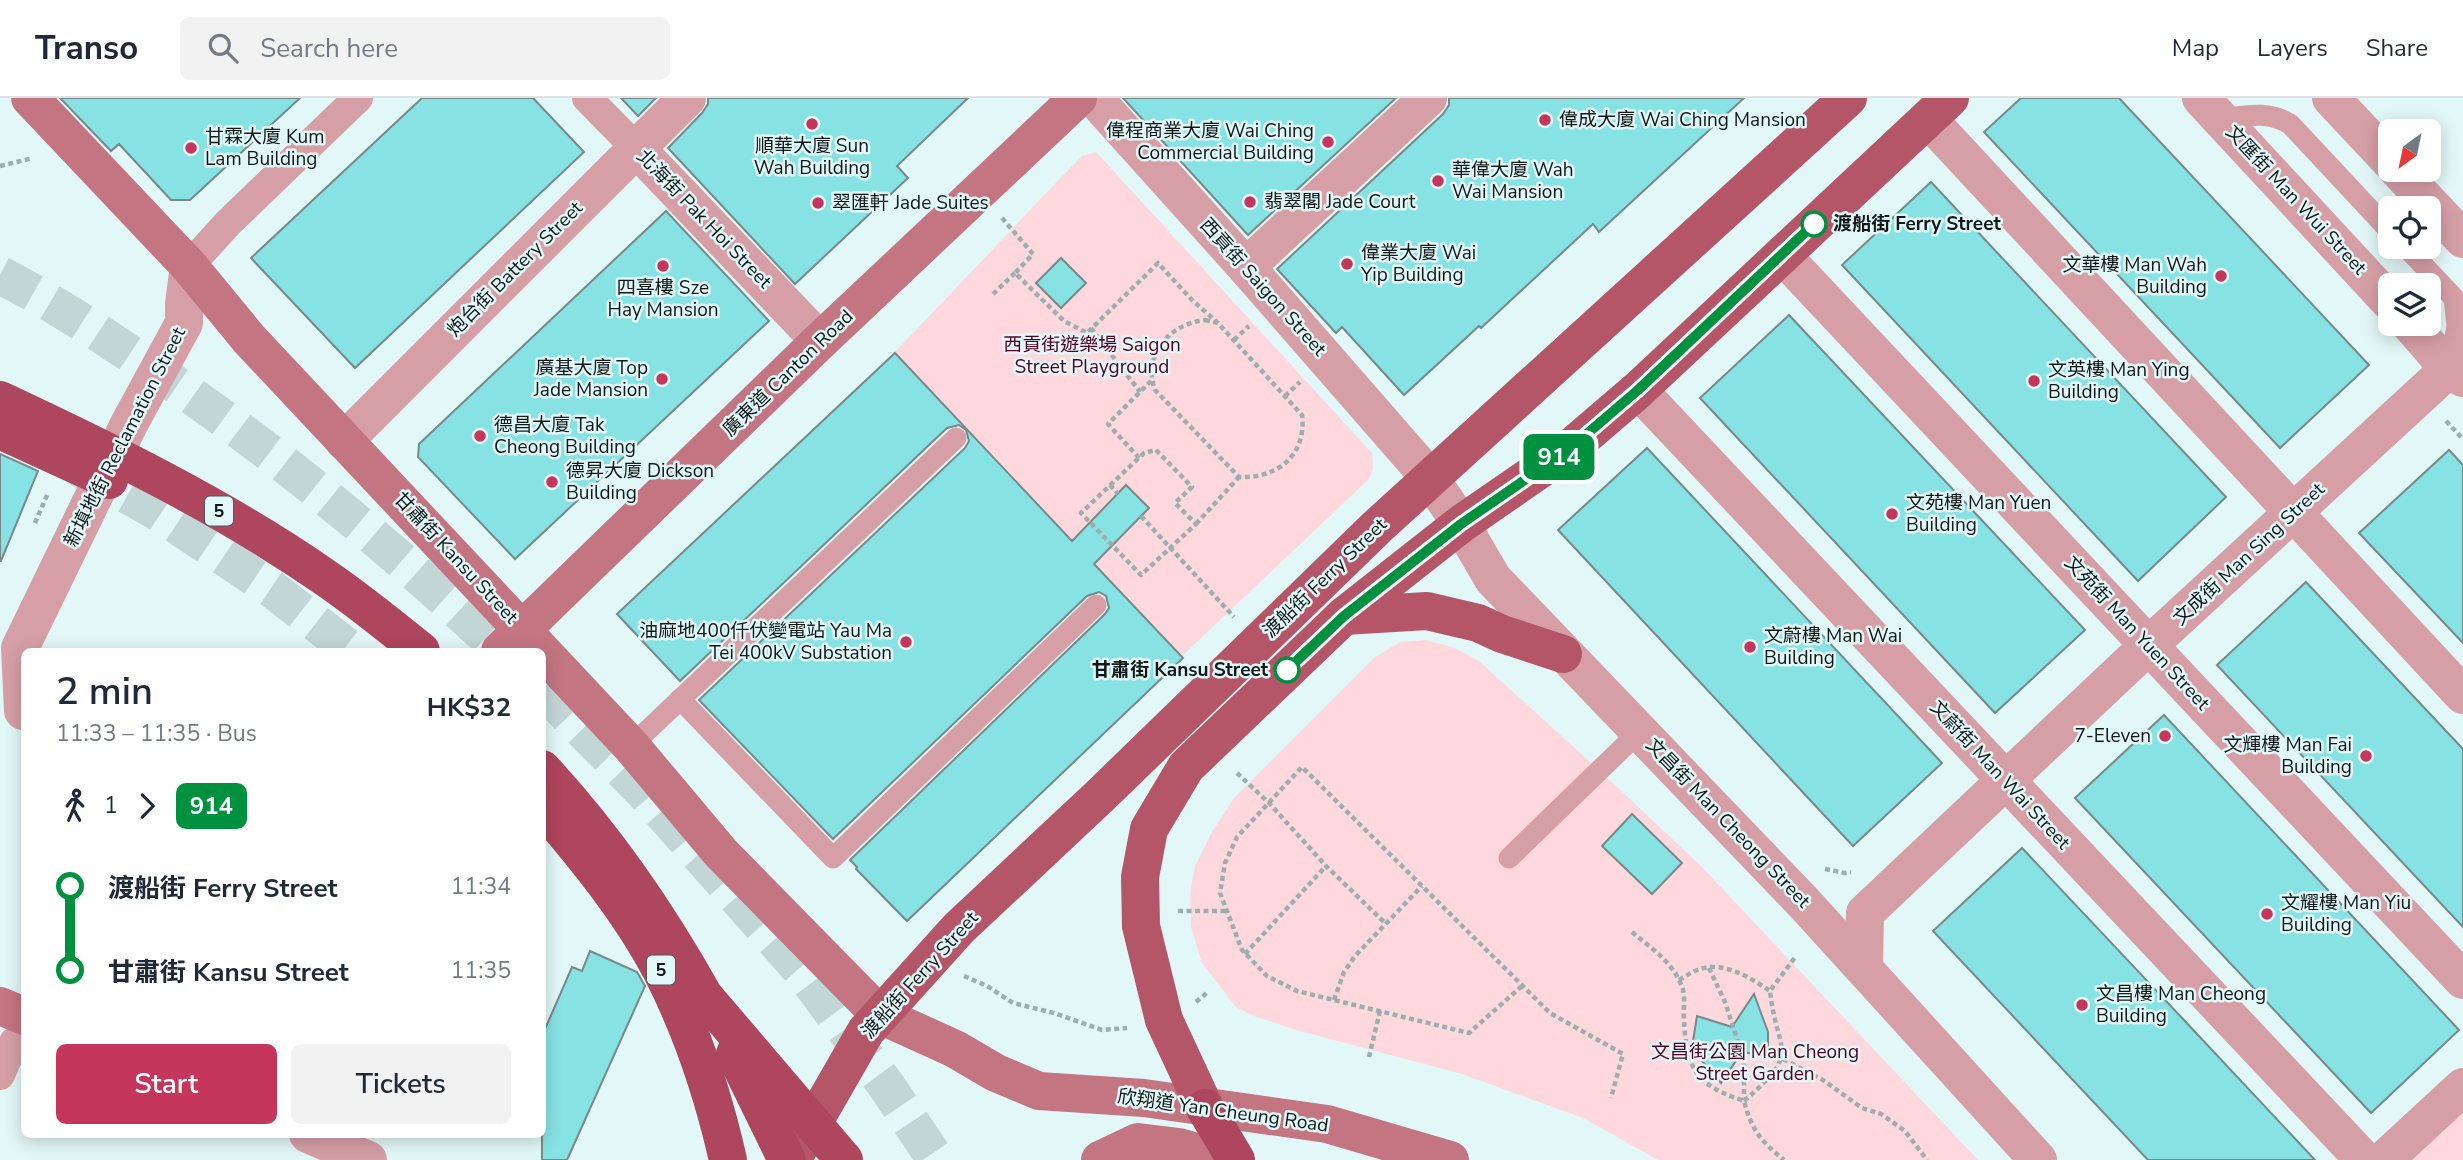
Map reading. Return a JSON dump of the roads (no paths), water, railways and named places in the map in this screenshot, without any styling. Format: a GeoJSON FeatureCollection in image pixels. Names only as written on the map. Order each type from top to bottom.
{"type":"FeatureCollection","features":[{"type":"Feature","properties":{"kind":"highway","name":"5"},"geometry":{"type":"LineString","coordinates":[[0,400],[146,471],[260,535],[324,577],[417,648]]}},
{"type":"Feature","properties":{"kind":"highway","name":"5"},"geometry":{"type":"LineString","coordinates":[[0,430],[135,492],[184,519],[311,597],[379,648]]}},
{"type":"Feature","properties":{"kind":"highway","name":"5"},"geometry":{"type":"LineString","coordinates":[[546,774],[620,862],[656,914],[704,996],[789,1160]]}},
{"type":"Feature","properties":{"kind":"highway","name":"5"},"geometry":{"type":"LineString","coordinates":[[546,811],[606,887],[660,968],[681,1010],[703,1068],[728,1160]]}},
{"type":"Feature","properties":{"kind":"highway"},"geometry":{"type":"LineString","coordinates":[[704,996],[844,1160]]}},
{"type":"Feature","properties":{"kind":"highway"},"geometry":{"type":"LineString","coordinates":[[1205,1108],[1236,1160]]}},
{"type":"Feature","properties":{"kind":"main road","name":"甘肅街 Kansu Street"},"geometry":{"type":"LineString","coordinates":[[30,98],[188,266],[249,339],[344,441],[511,640]]}},
{"type":"Feature","properties":{"kind":"main road","name":"廣東道 Canton Road"},"geometry":{"type":"LineString","coordinates":[[511,640],[820,341],[1078,98]]}},
{"type":"Feature","properties":{"kind":"main road","name":"渡船街 Ferry Street"},"geometry":{"type":"LineString","coordinates":[[789,1160],[866,1031],[959,928],[1430,478],[1847,98]]}},
{"type":"Feature","properties":{"kind":"main road","name":"渡船街 Ferry Street"},"geometry":{"type":"LineString","coordinates":[[1205,1108],[1164,1020],[1141,926],[1140,877],[1149,829],[1186,767],[1344,616],[1461,524],[1568,450],[1638,390],[1939,108]]}},
{"type":"Feature","properties":{"kind":"main road"},"geometry":{"type":"LineString","coordinates":[[1344,616],[1427,611],[1478,623],[1502,634],[1563,654]]}},
{"type":"Feature","properties":{"kind":"main road","name":"甘肅街 Kansu Street"},"geometry":{"type":"LineString","coordinates":[[546,671],[631,746],[722,853],[880,1015],[955,1049],[996,1073]]}},
{"type":"Feature","properties":{"kind":"main road"},"geometry":{"type":"LineString","coordinates":[[0,1006],[19,1029]]}},
{"type":"Feature","properties":{"kind":"main road","name":"欣翔道 Yan Cheung Road"},"geometry":{"type":"LineString","coordinates":[[996,1073],[1039,1091],[1144,1098],[1327,1124],[1450,1160]]}},
{"type":"Feature","properties":{"kind":"main road"},"geometry":{"type":"LineString","coordinates":[[1100,1160],[1138,1142],[1179,1147],[1225,1160]]}},
{"type":"Feature","properties":{"kind":"street"},"geometry":{"type":"LineString","coordinates":[[188,266],[228,223],[358,98]]}},
{"type":"Feature","properties":{"kind":"street","name":"北海街 Pak Hoi Street"},"geometry":{"type":"LineString","coordinates":[[587,98],[820,341]]}},
{"type":"Feature","properties":{"kind":"street","name":"炮台街 Battery Street"},"geometry":{"type":"LineString","coordinates":[[344,441],[635,147],[687,98]]}},
{"type":"Feature","properties":{"kind":"street","name":"西貢街 Saigon Street"},"geometry":{"type":"LineString","coordinates":[[1094,98],[1430,478]]}},
{"type":"Feature","properties":{"kind":"street"},"geometry":{"type":"LineString","coordinates":[[1246,267],[1428,98]]}},
{"type":"Feature","properties":{"kind":"street"},"geometry":{"type":"LineString","coordinates":[[2331,98],[2378,149]]}},
{"type":"Feature","properties":{"kind":"street"},"geometry":{"type":"LineString","coordinates":[[1939,108],[2294,513],[2463,695]]}},
{"type":"Feature","properties":{"kind":"street","name":"文匯街 Man Wui Street"},"geometry":{"type":"LineString","coordinates":[[2211,108],[2378,289]]}},
{"type":"Feature","properties":{"kind":"street"},"geometry":{"type":"LineString","coordinates":[[2409,182],[2463,239]]}},
{"type":"Feature","properties":{"kind":"street","name":"文苑街 Man Yuen Street"},"geometry":{"type":"LineString","coordinates":[[1782,254],[2463,980]]}},
{"type":"Feature","properties":{"kind":"street","name":"新填地街 Reclamation Street"},"geometry":{"type":"LineString","coordinates":[[21,669],[20,648],[130,424],[184,323],[188,266]]}},
{"type":"Feature","properties":{"kind":"street"},"geometry":{"type":"LineString","coordinates":[[2423,336],[2458,368]]}},
{"type":"Feature","properties":{"kind":"street","name":"文成街 Man Sing Street"},"geometry":{"type":"LineString","coordinates":[[1865,913],[2149,645],[2458,368]]}},
{"type":"Feature","properties":{"kind":"street","name":"文蔚街 Man Wai Street"},"geometry":{"type":"LineString","coordinates":[[1638,390],[2364,1160]]}},
{"type":"Feature","properties":{"kind":"street","name":"文昌街 Man Cheong Street"},"geometry":{"type":"LineString","coordinates":[[1430,478],[1493,579],[1804,903],[2038,1160]]}},
{"type":"Feature","properties":{"kind":"street"},"geometry":{"type":"LineString","coordinates":[[1804,903],[1865,913],[1864,967]]}},
{"type":"Feature","properties":{"kind":"street"},"geometry":{"type":"LineString","coordinates":[[0,1075],[19,1029]]}},
{"type":"Feature","properties":{"kind":"street"},"geometry":{"type":"LineString","coordinates":[[2384,1160],[2463,1087]]}},
{"type":"Feature","properties":{"kind":"street"},"geometry":{"type":"LineString","coordinates":[[317,1138],[368,1160]]}},
{"type":"Feature","properties":{"kind":"lane"},"geometry":{"type":"LineString","coordinates":[[2211,108],[2276,116],[2290,124],[2378,218]]}},
{"type":"Feature","properties":{"kind":"lane"},"geometry":{"type":"LineString","coordinates":[[2417,259],[2454,298],[2458,368]]}},
{"type":"Feature","properties":{"kind":"lane"},"geometry":{"type":"LineString","coordinates":[[631,746],[956,438]]}},
{"type":"Feature","properties":{"kind":"lane"},"geometry":{"type":"LineString","coordinates":[[680,699],[833,858],[1096,606]]}},
{"type":"Feature","properties":{"kind":"lane"},"geometry":{"type":"LineString","coordinates":[[1509,858],[1640,731]]}},
{"type":"Feature","properties":{"kind":"tunnel"},"geometry":{"type":"LineString","coordinates":[[0,275],[100,334],[249,437],[336,505],[499,648]]}},
{"type":"Feature","properties":{"kind":"tunnel"},"geometry":{"type":"LineString","coordinates":[[78,467],[156,511],[272,589],[348,648]]}},
{"type":"Feature","properties":{"kind":"tunnel"},"geometry":{"type":"LineString","coordinates":[[546,693],[644,792],[803,972],[888,1088],[936,1160]]}},
{"type":"Feature","properties":{"kind":"place","name":"偉成大廈 Wai Ching Mansion"},"geometry":{"type":"Point","coordinates":[1545,120]}},
{"type":"Feature","properties":{"kind":"place","name":"順華大廈 Sun Wah Building"},"geometry":{"type":"Point","coordinates":[812,124]}},
{"type":"Feature","properties":{"kind":"place","name":"偉程商業大廈 Wai Ching Commercial Building"},"geometry":{"type":"Point","coordinates":[1328,142]}},
{"type":"Feature","properties":{"kind":"place","name":"甘霖大廈 Kum Lam Building"},"geometry":{"type":"Point","coordinates":[191,148]}},
{"type":"Feature","properties":{"kind":"place","name":"華偉大廈 Wah Wai Mansion"},"geometry":{"type":"Point","coordinates":[1438,181]}},
{"type":"Feature","properties":{"kind":"place","name":"翡翠閣 Jade Court"},"geometry":{"type":"Point","coordinates":[1250,202]}},
{"type":"Feature","properties":{"kind":"place","name":"翠匯軒 Jade Suites"},"geometry":{"type":"Point","coordinates":[818,203]}},
{"type":"Feature","properties":{"kind":"place","name":"渡船街 Ferry Street"},"geometry":{"type":"Point","coordinates":[1814,224]}},
{"type":"Feature","properties":{"kind":"place","name":"偉業大廈 Wai Yip Building"},"geometry":{"type":"Point","coordinates":[1347,264]}},
{"type":"Feature","properties":{"kind":"place","name":"四喜樓 Sze Hay Mansion"},"geometry":{"type":"Point","coordinates":[663,266]}},
{"type":"Feature","properties":{"kind":"place","name":"文華樓 Man Wah Building"},"geometry":{"type":"Point","coordinates":[2221,276]}},
{"type":"Feature","properties":{"kind":"place","name":"廣基大廈 Top Jade Mansion"},"geometry":{"type":"Point","coordinates":[662,379]}},
{"type":"Feature","properties":{"kind":"place","name":"文英樓 Man Ying Building"},"geometry":{"type":"Point","coordinates":[2034,381]}},
{"type":"Feature","properties":{"kind":"place","name":"德昌大廈 Tak Cheong Building"},"geometry":{"type":"Point","coordinates":[480,436]}},
{"type":"Feature","properties":{"kind":"place","name":"德昇大廈 Dickson Building"},"geometry":{"type":"Point","coordinates":[552,482]}},
{"type":"Feature","properties":{"kind":"place","name":"文苑樓 Man Yuen Building"},"geometry":{"type":"Point","coordinates":[1892,514]}},
{"type":"Feature","properties":{"kind":"place","name":"油麻地400仟伏變電站 Yau Ma Tei 400kV Substation"},"geometry":{"type":"Point","coordinates":[906,642]}},
{"type":"Feature","properties":{"kind":"place","name":"文蔚樓 Man Wai Building"},"geometry":{"type":"Point","coordinates":[1750,647]}},
{"type":"Feature","properties":{"kind":"place","name":"甘肅街 Kansu Street"},"geometry":{"type":"Point","coordinates":[1287,670]}},
{"type":"Feature","properties":{"kind":"place","name":"7-Eleven"},"geometry":{"type":"Point","coordinates":[2165,736]}},
{"type":"Feature","properties":{"kind":"place","name":"文輝樓 Man Fai Building"},"geometry":{"type":"Point","coordinates":[2366,756]}},
{"type":"Feature","properties":{"kind":"place","name":"文耀樓 Man Yiu Building"},"geometry":{"type":"Point","coordinates":[2267,914]}},
{"type":"Feature","properties":{"kind":"place","name":"文昌樓 Man Cheong Building"},"geometry":{"type":"Point","coordinates":[2082,1005]}},
{"type":"Feature","properties":{"kind":"park label","name":"西貢街遊樂場 Saigon Street Playground"},"geometry":{"type":"Point","coordinates":[1092,356]}},
{"type":"Feature","properties":{"kind":"park label","name":"文昌街公園 Man Cheong Street Garden"},"geometry":{"type":"Point","coordinates":[1755,1063]}}]}
